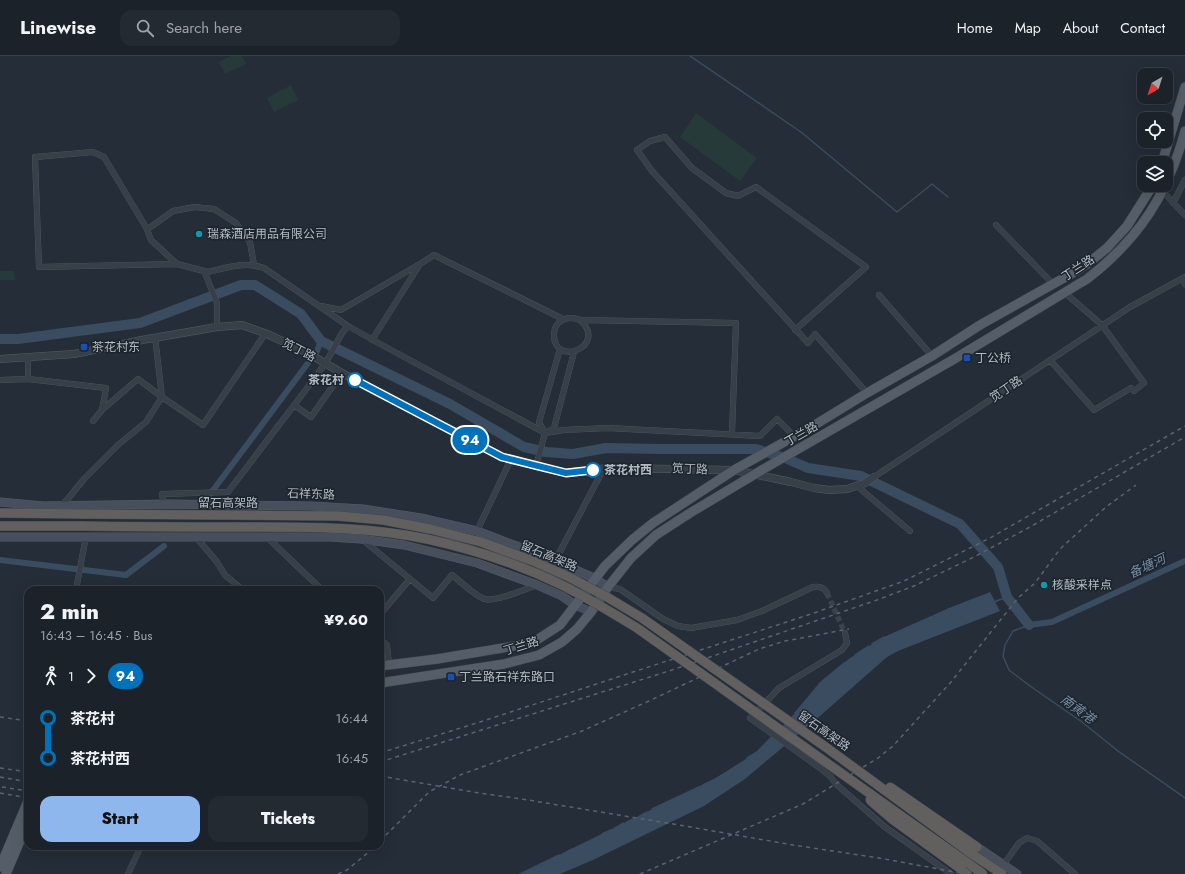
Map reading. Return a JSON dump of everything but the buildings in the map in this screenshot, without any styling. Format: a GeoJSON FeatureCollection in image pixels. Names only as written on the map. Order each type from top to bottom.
{"type":"FeatureCollection","features":[{"type":"Feature","properties":{"kind":"highway","name":"留石高架路"},"geometry":{"type":"LineString","coordinates":[[0,513],[338,516],[383,520],[430,529],[480,542],[533,561],[569,577],[642,618],[827,748],[972,854],[1002,874]]}},
{"type":"Feature","properties":{"kind":"highway","name":"留石高架路"},"geometry":{"type":"LineString","coordinates":[[0,526],[337,528],[381,532],[426,539],[476,552],[528,570],[564,586],[603,607],[637,628],[982,874]]}},
{"type":"Feature","properties":{"kind":"highway"},"geometry":{"type":"LineString","coordinates":[[827,748],[880,780],[977,847]]}},
{"type":"Feature","properties":{"kind":"highway"},"geometry":{"type":"LineString","coordinates":[[821,758],[892,819],[967,874]]}},
{"type":"Feature","properties":{"kind":"main road"},"geometry":{"type":"LineString","coordinates":[[1164,156],[1185,86]]}},
{"type":"Feature","properties":{"kind":"main road","name":"丁兰路"},"geometry":{"type":"LineString","coordinates":[[1173,168],[1185,131]]}},
{"type":"Feature","properties":{"kind":"main road","name":"丁兰路"},"geometry":{"type":"LineString","coordinates":[[385,665],[438,659],[532,644],[560,625],[594,578],[632,540],[653,523],[734,470],[813,426],[932,356],[980,325],[1087,264],[1107,248],[1127,226],[1149,192]]}},
{"type":"Feature","properties":{"kind":"main road","name":"丁兰路"},"geometry":{"type":"LineString","coordinates":[[384,682],[504,664],[540,655],[562,642],[577,629],[591,612],[608,587],[631,558],[652,539],[690,513],[754,474],[956,358],[1087,279],[1116,254],[1132,237],[1162,192]]}},
{"type":"Feature","properties":{"kind":"main road","name":"石祥东路"},"geometry":{"type":"LineString","coordinates":[[0,502],[42,506],[311,506],[363,509],[421,518],[477,531],[555,561],[594,578],[608,587]]}},
{"type":"Feature","properties":{"kind":"main road"},"geometry":{"type":"LineString","coordinates":[[0,537],[330,537],[361,539],[404,545],[477,563],[537,585],[562,596],[575,605],[591,612]]}},
{"type":"Feature","properties":{"kind":"main road"},"geometry":{"type":"LineString","coordinates":[[0,867],[24,810]]}},
{"type":"Feature","properties":{"kind":"main road"},"geometry":{"type":"LineString","coordinates":[[6,874],[24,831]]}},
{"type":"Feature","properties":{"kind":"main road"},"geometry":{"type":"LineString","coordinates":[[977,847],[1017,874]]}},
{"type":"Feature","properties":{"kind":"street"},"geometry":{"type":"LineString","coordinates":[[795,330],[866,267],[756,187],[738,196],[726,193],[692,168],[665,137],[650,141],[637,150],[652,171],[795,330],[808,343],[815,334],[867,393]]}},
{"type":"Feature","properties":{"kind":"street"},"geometry":{"type":"LineString","coordinates":[[177,264],[151,240],[147,229],[104,157],[93,152],[35,157],[39,267],[177,264],[208,272],[238,265],[254,265],[264,268],[348,326],[545,433],[564,430],[608,428],[760,436],[777,419],[794,436]]}},
{"type":"Feature","properties":{"kind":"street"},"geometry":{"type":"LineString","coordinates":[[1173,203],[1185,180]]}},
{"type":"Feature","properties":{"kind":"street"},"geometry":{"type":"LineString","coordinates":[[1162,192],[1185,215]]}},
{"type":"Feature","properties":{"kind":"street"},"geometry":{"type":"LineString","coordinates":[[147,229],[172,212],[195,207],[214,209],[236,223],[250,242],[254,265]]}},
{"type":"Feature","properties":{"kind":"street"},"geometry":{"type":"LineString","coordinates":[[996,225],[1053,284]]}},
{"type":"Feature","properties":{"kind":"street"},"geometry":{"type":"LineString","coordinates":[[318,305],[341,310],[434,255],[563,319],[736,323],[732,434]]}},
{"type":"Feature","properties":{"kind":"street"},"geometry":{"type":"LineString","coordinates":[[372,340],[420,264]]}},
{"type":"Feature","properties":{"kind":"street"},"geometry":{"type":"LineString","coordinates":[[208,272],[205,273],[217,303],[217,327]]}},
{"type":"Feature","properties":{"kind":"street","name":"笕丁路"},"geometry":{"type":"LineString","coordinates":[[0,359],[74,354],[217,327],[242,325],[306,352],[317,359],[327,360],[342,373],[502,457],[537,463],[566,473],[604,468],[734,470],[814,488],[829,490],[847,489],[865,483],[1130,307],[1184,280]]}},
{"type":"Feature","properties":{"kind":"street"},"geometry":{"type":"LineString","coordinates":[[1050,360],[1094,410],[1131,388],[1134,391],[1144,383],[1102,326],[1064,292]]}},
{"type":"Feature","properties":{"kind":"street"},"geometry":{"type":"LineString","coordinates":[[879,295],[932,356]]}},
{"type":"Feature","properties":{"kind":"street"},"geometry":{"type":"LineString","coordinates":[[563,319],[555,328],[554,339],[560,349],[574,352],[584,346],[587,341],[587,330],[580,320]]}},
{"type":"Feature","properties":{"kind":"street"},"geometry":{"type":"LineString","coordinates":[[164,505],[162,494],[228,492],[327,360],[342,333],[348,326]]}},
{"type":"Feature","properties":{"kind":"street"},"geometry":{"type":"LineString","coordinates":[[93,421],[102,410],[138,379],[202,425],[265,334]]}},
{"type":"Feature","properties":{"kind":"street"},"geometry":{"type":"LineString","coordinates":[[62,506],[84,479],[118,445],[146,422],[162,397],[155,338]]}},
{"type":"Feature","properties":{"kind":"street"},"geometry":{"type":"LineString","coordinates":[[537,463],[545,433],[539,422],[560,349]]}},
{"type":"Feature","properties":{"kind":"street"},"geometry":{"type":"LineString","coordinates":[[545,433],[554,428],[574,352]]}},
{"type":"Feature","properties":{"kind":"street"},"geometry":{"type":"LineString","coordinates":[[28,358],[28,379]]}},
{"type":"Feature","properties":{"kind":"street"},"geometry":{"type":"LineString","coordinates":[[294,405],[311,417],[342,373]]}},
{"type":"Feature","properties":{"kind":"street"},"geometry":{"type":"LineString","coordinates":[[0,380],[28,379],[106,388],[102,410]]}},
{"type":"Feature","properties":{"kind":"street"},"geometry":{"type":"LineString","coordinates":[[477,531],[511,459]]}},
{"type":"Feature","properties":{"kind":"street"},"geometry":{"type":"LineString","coordinates":[[555,561],[604,468]]}},
{"type":"Feature","properties":{"kind":"street"},"geometry":{"type":"LineString","coordinates":[[857,486],[910,531]]}},
{"type":"Feature","properties":{"kind":"street"},"geometry":{"type":"LineString","coordinates":[[77,586],[86,536]]}},
{"type":"Feature","properties":{"kind":"street"},"geometry":{"type":"LineString","coordinates":[[196,537],[217,562],[225,575],[238,586]]}},
{"type":"Feature","properties":{"kind":"street"},"geometry":{"type":"LineString","coordinates":[[267,537],[318,586]]}},
{"type":"Feature","properties":{"kind":"street"},"geometry":{"type":"LineString","coordinates":[[361,539],[433,598],[452,575],[469,589],[486,599],[503,596],[537,585]]}},
{"type":"Feature","properties":{"kind":"street"},"geometry":{"type":"LineString","coordinates":[[384,610],[410,579]]}},
{"type":"Feature","properties":{"kind":"street"},"geometry":{"type":"LineString","coordinates":[[608,587],[620,589],[663,619],[678,626],[691,628],[737,620],[762,611],[813,587],[820,586],[826,590],[827,593]]}},
{"type":"Feature","properties":{"kind":"street"},"geometry":{"type":"LineString","coordinates":[[845,633],[847,643],[842,650],[779,688],[750,718],[830,776],[836,784],[885,827],[951,874]]}},
{"type":"Feature","properties":{"kind":"street"},"geometry":{"type":"LineString","coordinates":[[384,642],[387,645],[385,665]]}},
{"type":"Feature","properties":{"kind":"street"},"geometry":{"type":"LineString","coordinates":[[998,874],[1020,843],[1027,838],[1037,841],[1075,874]]}},
{"type":"Feature","properties":{"kind":"street"},"geometry":{"type":"LineString","coordinates":[[128,874],[139,850]]}},
{"type":"Feature","properties":{"kind":"shaded area"},"geometry":{"type":"Polygon","coordinates":[[[231,56],[242,56],[246,64],[225,74],[219,62],[231,56]]]}},
{"type":"Feature","properties":{"kind":"shaded area"},"geometry":{"type":"Polygon","coordinates":[[[291,85],[298,100],[274,112],[267,98],[291,85]]]}},
{"type":"Feature","properties":{"kind":"shaded area"},"geometry":{"type":"Polygon","coordinates":[[[696,113],[757,158],[740,181],[680,137],[696,113]]]}},
{"type":"Feature","properties":{"kind":"shaded area"},"geometry":{"type":"Polygon","coordinates":[[[0,271],[14,271],[15,280],[0,280],[0,271]]]}},
{"type":"Feature","properties":{"kind":"water"},"geometry":{"type":"Polygon","coordinates":[[[990,592],[1000,611],[898,651],[887,657],[745,779],[704,806],[593,860],[560,874],[520,874],[714,779],[757,752],[799,709],[820,682],[850,658],[886,636],[949,608],[990,592]]]}},
{"type":"Feature","properties":{"kind":"waterway"},"geometry":{"type":"LineString","coordinates":[[690,56],[801,132],[897,212],[932,184],[948,197]]}},
{"type":"Feature","properties":{"kind":"waterway"},"geometry":{"type":"LineString","coordinates":[[0,339],[18,339],[140,323],[241,285],[255,285],[301,314],[321,341],[450,404],[524,447],[546,452],[573,454],[606,448],[756,449],[785,458],[808,468],[861,476],[960,524],[998,567],[1007,597],[1029,625]]}},
{"type":"Feature","properties":{"kind":"waterway"},"geometry":{"type":"LineString","coordinates":[[208,497],[317,351],[321,341]]}},
{"type":"Feature","properties":{"kind":"waterway"},"geometry":{"type":"LineString","coordinates":[[0,560],[126,575],[164,546]]}},
{"type":"Feature","properties":{"kind":"waterway","name":"备塘河"},"geometry":{"type":"LineString","coordinates":[[1029,625],[1052,622],[1185,561]]}},
{"type":"Feature","properties":{"kind":"waterway"},"geometry":{"type":"LineString","coordinates":[[994,602],[1007,597]]}},
{"type":"Feature","properties":{"kind":"waterway","name":"南黄港"},"geometry":{"type":"LineString","coordinates":[[1029,625],[1013,631],[1005,645],[1003,656],[1009,670],[1082,722],[1118,751],[1185,798]]}},
{"type":"Feature","properties":{"kind":"waterway"},"geometry":{"type":"LineString","coordinates":[[872,644],[884,637]]}},
{"type":"Feature","properties":{"kind":"waterway"},"geometry":{"type":"LineString","coordinates":[[855,655],[869,646]]}},
{"type":"Feature","properties":{"kind":"waterway"},"geometry":{"type":"LineString","coordinates":[[819,684],[844,663]]}},
{"type":"Feature","properties":{"kind":"waterway"},"geometry":{"type":"LineString","coordinates":[[795,713],[817,687]]}},
{"type":"Feature","properties":{"kind":"waterway"},"geometry":{"type":"LineString","coordinates":[[747,758],[757,752],[777,731]]}},
{"type":"Feature","properties":{"kind":"waterway"},"geometry":{"type":"LineString","coordinates":[[703,785],[716,779]]}},
{"type":"Feature","properties":{"kind":"waterway"},"geometry":{"type":"LineString","coordinates":[[652,809],[699,787]]}},
{"type":"Feature","properties":{"kind":"waterway"},"geometry":{"type":"LineString","coordinates":[[640,816],[647,812]]}},
{"type":"Feature","properties":{"kind":"waterway"},"geometry":{"type":"LineString","coordinates":[[627,822],[635,818]]}},
{"type":"Feature","properties":{"kind":"waterway"},"geometry":{"type":"LineString","coordinates":[[615,828],[624,823]]}},
{"type":"Feature","properties":{"kind":"waterway"},"geometry":{"type":"LineString","coordinates":[[602,834],[611,830]]}},
{"type":"Feature","properties":{"kind":"waterway"},"geometry":{"type":"LineString","coordinates":[[575,848],[583,844]]}},
{"type":"Feature","properties":{"kind":"waterway"},"geometry":{"type":"LineString","coordinates":[[563,854],[572,849]]}},
{"type":"Feature","properties":{"kind":"waterway"},"geometry":{"type":"LineString","coordinates":[[520,874],[559,855]]}},
{"type":"Feature","properties":{"kind":"tunnel"},"geometry":{"type":"LineString","coordinates":[[827,593],[845,633]]}},
{"type":"Feature","properties":{"kind":"railway"},"geometry":{"type":"LineString","coordinates":[[384,752],[814,613],[904,581],[990,538],[1185,426]]}},
{"type":"Feature","properties":{"kind":"railway"},"geometry":{"type":"LineString","coordinates":[[384,761],[669,671],[914,586],[974,557],[1030,527],[1185,437]]}},
{"type":"Feature","properties":{"kind":"railway"},"geometry":{"type":"LineString","coordinates":[[640,874],[803,804],[878,758],[893,746],[951,682],[1018,598],[1035,583],[1060,549],[1106,507],[1136,485]]}},
{"type":"Feature","properties":{"kind":"railway"},"geometry":{"type":"LineString","coordinates":[[384,837],[429,792],[460,775],[582,731],[759,649],[785,641],[849,629]]}},
{"type":"Feature","properties":{"kind":"railway"},"geometry":{"type":"LineString","coordinates":[[0,717],[24,720]]}},
{"type":"Feature","properties":{"kind":"railway"},"geometry":{"type":"LineString","coordinates":[[0,768],[24,771]]}},
{"type":"Feature","properties":{"kind":"railway"},"geometry":{"type":"LineString","coordinates":[[0,777],[24,781]]}},
{"type":"Feature","properties":{"kind":"railway"},"geometry":{"type":"LineString","coordinates":[[384,777],[879,858],[966,874]]}},
{"type":"Feature","properties":{"kind":"railway"},"geometry":{"type":"LineString","coordinates":[[2,787],[24,790]]}},
{"type":"Feature","properties":{"kind":"railway"},"geometry":{"type":"LineString","coordinates":[[0,793],[24,797]]}},
{"type":"Feature","properties":{"kind":"railway"},"geometry":{"type":"LineString","coordinates":[[338,874],[347,870],[371,850]]}},
{"type":"Feature","properties":{"kind":"bus line","name":"94"},"geometry":{"type":"LineString","coordinates":[[355,380],[502,457],[566,473],[593,470]]}},
{"type":"Feature","properties":{"kind":"place","name":"瑞森酒店用品有限公司"},"geometry":{"type":"Point","coordinates":[199,234]}},
{"type":"Feature","properties":{"kind":"place","name":"茶花村东"},"geometry":{"type":"Point","coordinates":[84,347]}},
{"type":"Feature","properties":{"kind":"place","name":"丁公桥"},"geometry":{"type":"Point","coordinates":[967,358]}},
{"type":"Feature","properties":{"kind":"place","name":"茶花村"},"geometry":{"type":"Point","coordinates":[355,380]}},
{"type":"Feature","properties":{"kind":"place","name":"茶花村西"},"geometry":{"type":"Point","coordinates":[593,470]}},
{"type":"Feature","properties":{"kind":"place","name":"核酸采样点"},"geometry":{"type":"Point","coordinates":[1044,585]}},
{"type":"Feature","properties":{"kind":"place","name":"丁兰路石祥东路口"},"geometry":{"type":"Point","coordinates":[451,677]}}]}
